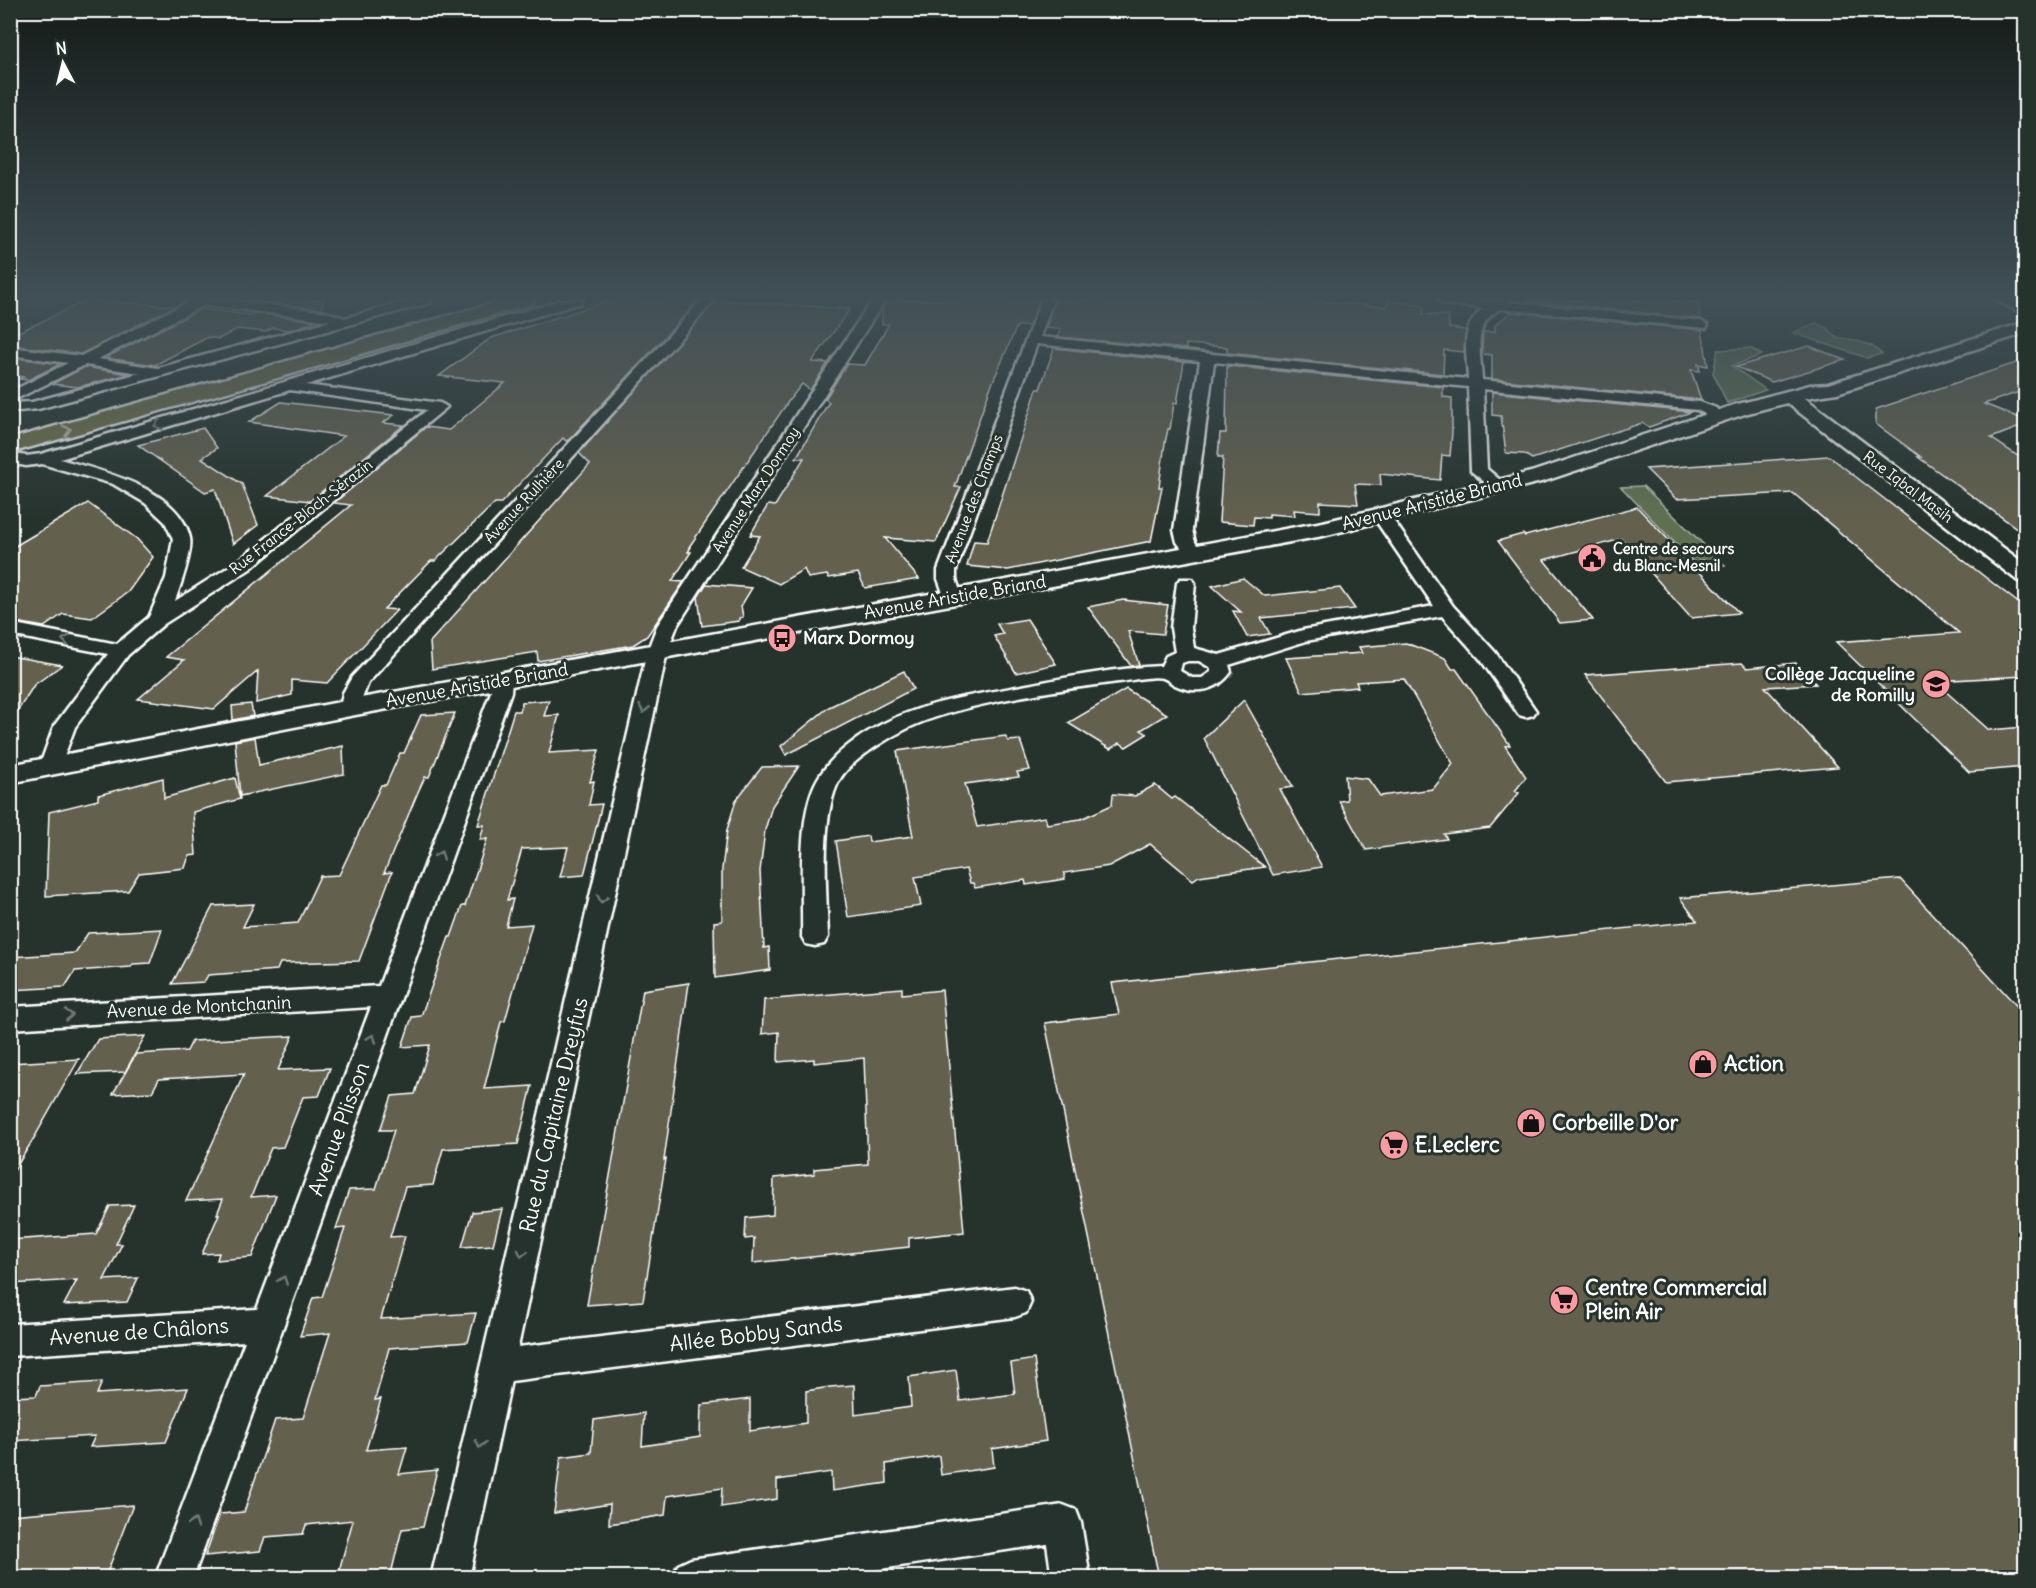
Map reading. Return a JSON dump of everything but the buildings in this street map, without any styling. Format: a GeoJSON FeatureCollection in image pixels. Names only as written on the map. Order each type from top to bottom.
{"type":"FeatureCollection","features":[{"type":"Feature","properties":{"kind":"highway"},"geometry":{"type":"LineString","coordinates":[[10,428],[212,374]]}},
{"type":"Feature","properties":{"kind":"highway"},"geometry":{"type":"LineString","coordinates":[[10,446],[270,374]]}},
{"type":"Feature","properties":{"kind":"street"},"geometry":{"type":"LineString","coordinates":[[10,398],[57,374]]}},
{"type":"Feature","properties":{"kind":"street"},"geometry":{"type":"LineString","coordinates":[[10,408],[33,406],[148,374]]}},
{"type":"Feature","properties":{"kind":"street"},"geometry":{"type":"LineString","coordinates":[[16,461],[44,459],[331,374]]}},
{"type":"Feature","properties":{"kind":"street","name":"Avenue Rulhière"},"geometry":{"type":"LineString","coordinates":[[350,708],[352,693],[359,681],[641,374]]}},
{"type":"Feature","properties":{"kind":"street","name":"Avenue Marx Dormoy"},"geometry":{"type":"LineString","coordinates":[[657,652],[667,626],[831,374]]}},
{"type":"Feature","properties":{"kind":"street","name":"Avenue des Champs"},"geometry":{"type":"LineString","coordinates":[[953,597],[947,579],[947,570],[1021,374]]}},
{"type":"Feature","properties":{"kind":"street"},"geometry":{"type":"LineString","coordinates":[[1194,553],[1186,542],[1183,530],[1206,374]]}},
{"type":"Feature","properties":{"kind":"street"},"geometry":{"type":"LineString","coordinates":[[1378,374],[1700,406],[1711,411],[1715,418]]}},
{"type":"Feature","properties":{"kind":"street"},"geometry":{"type":"LineString","coordinates":[[1475,374],[1479,471],[1499,486]]}},
{"type":"Feature","properties":{"kind":"street","name":"Avenue Aristide Briand"},"geometry":{"type":"LineString","coordinates":[[10,774],[350,708],[1323,529],[1538,477],[1715,418],[1753,415],[1794,400],[1822,397],[1830,389],[1877,374]]}},
{"type":"Feature","properties":{"kind":"street","name":"Rue France-Bloch-Sérazin"},"geometry":{"type":"LineString","coordinates":[[51,765],[65,726],[121,651],[157,620],[244,565],[440,407],[288,387]]}},
{"type":"Feature","properties":{"kind":"street","name":"Rue Iqbal Masih"},"geometry":{"type":"LineString","coordinates":[[1794,400],[2025,576]]}},
{"type":"Feature","properties":{"kind":"street"},"geometry":{"type":"LineString","coordinates":[[44,459],[119,481],[151,499],[173,520],[182,539],[175,578],[157,620]]}},
{"type":"Feature","properties":{"kind":"street"},"geometry":{"type":"LineString","coordinates":[[1381,515],[1446,610],[1488,656],[1526,711]]}},
{"type":"Feature","properties":{"kind":"street"},"geometry":{"type":"LineString","coordinates":[[1185,655],[1181,628],[1186,583]]}},
{"type":"Feature","properties":{"kind":"street"},"geometry":{"type":"LineString","coordinates":[[1217,662],[1303,636],[1446,610]]}},
{"type":"Feature","properties":{"kind":"street"},"geometry":{"type":"LineString","coordinates":[[10,629],[121,651]]}},
{"type":"Feature","properties":{"kind":"street","name":"Rue du Capitaine Dreyfus"},"geometry":{"type":"LineString","coordinates":[[450,1578],[657,652]]}},
{"type":"Feature","properties":{"kind":"street"},"geometry":{"type":"LineString","coordinates":[[1185,655],[1199,655],[1217,662],[1221,667],[1220,676],[1209,683],[1186,683],[1174,677],[1170,672],[1173,660],[1185,655]]}},
{"type":"Feature","properties":{"kind":"street"},"geometry":{"type":"LineString","coordinates":[[815,937],[818,817],[823,795],[833,772],[881,735],[914,717],[1007,694],[1128,673],[1170,672]]}},
{"type":"Feature","properties":{"kind":"street","name":"Avenue Plisson"},"geometry":{"type":"LineString","coordinates":[[174,1578],[501,692],[502,680]]}},
{"type":"Feature","properties":{"kind":"street","name":"Avenue de Montchanin"},"geometry":{"type":"LineString","coordinates":[[10,1018],[388,996]]}},
{"type":"Feature","properties":{"kind":"street","name":"Allée Bobby Sands"},"geometry":{"type":"LineString","coordinates":[[498,1366],[1015,1302]]}},
{"type":"Feature","properties":{"kind":"street","name":"Avenue de Châlons"},"geometry":{"type":"LineString","coordinates":[[10,1340],[267,1324]]}},
{"type":"Feature","properties":{"kind":"street"},"geometry":{"type":"LineString","coordinates":[[691,1578],[1063,1523],[1071,1578]]}},
{"type":"Feature","properties":{"kind":"green space"},"geometry":{"type":"Polygon","coordinates":[[[1714,374],[1743,374],[1766,390],[1727,403],[1714,374]]]}},
{"type":"Feature","properties":{"kind":"green space"},"geometry":{"type":"Polygon","coordinates":[[[1643,486],[1725,565],[1710,566],[1704,560],[1699,560],[1705,567],[1698,567],[1621,487],[1643,486]]]}},
{"type":"Feature","properties":{"kind":"place","name":"Centre de secours du Blanc-Mesnil"},"geometry":{"type":"Point","coordinates":[1592,558]}},
{"type":"Feature","properties":{"kind":"place","name":"Marx Dormoy"},"geometry":{"type":"Point","coordinates":[782,638]}},
{"type":"Feature","properties":{"kind":"place","name":"Collège Jacqueline de Romilly"},"geometry":{"type":"Point","coordinates":[1936,684]}},
{"type":"Feature","properties":{"kind":"place","name":"Action"},"geometry":{"type":"Point","coordinates":[1703,1064]}},
{"type":"Feature","properties":{"kind":"place","name":"Corbeille D'or"},"geometry":{"type":"Point","coordinates":[1531,1123]}},
{"type":"Feature","properties":{"kind":"place","name":"E.Leclerc"},"geometry":{"type":"Point","coordinates":[1394,1145]}},
{"type":"Feature","properties":{"kind":"place","name":"Centre Commercial Plein Air"},"geometry":{"type":"Point","coordinates":[1564,1300]}}]}
